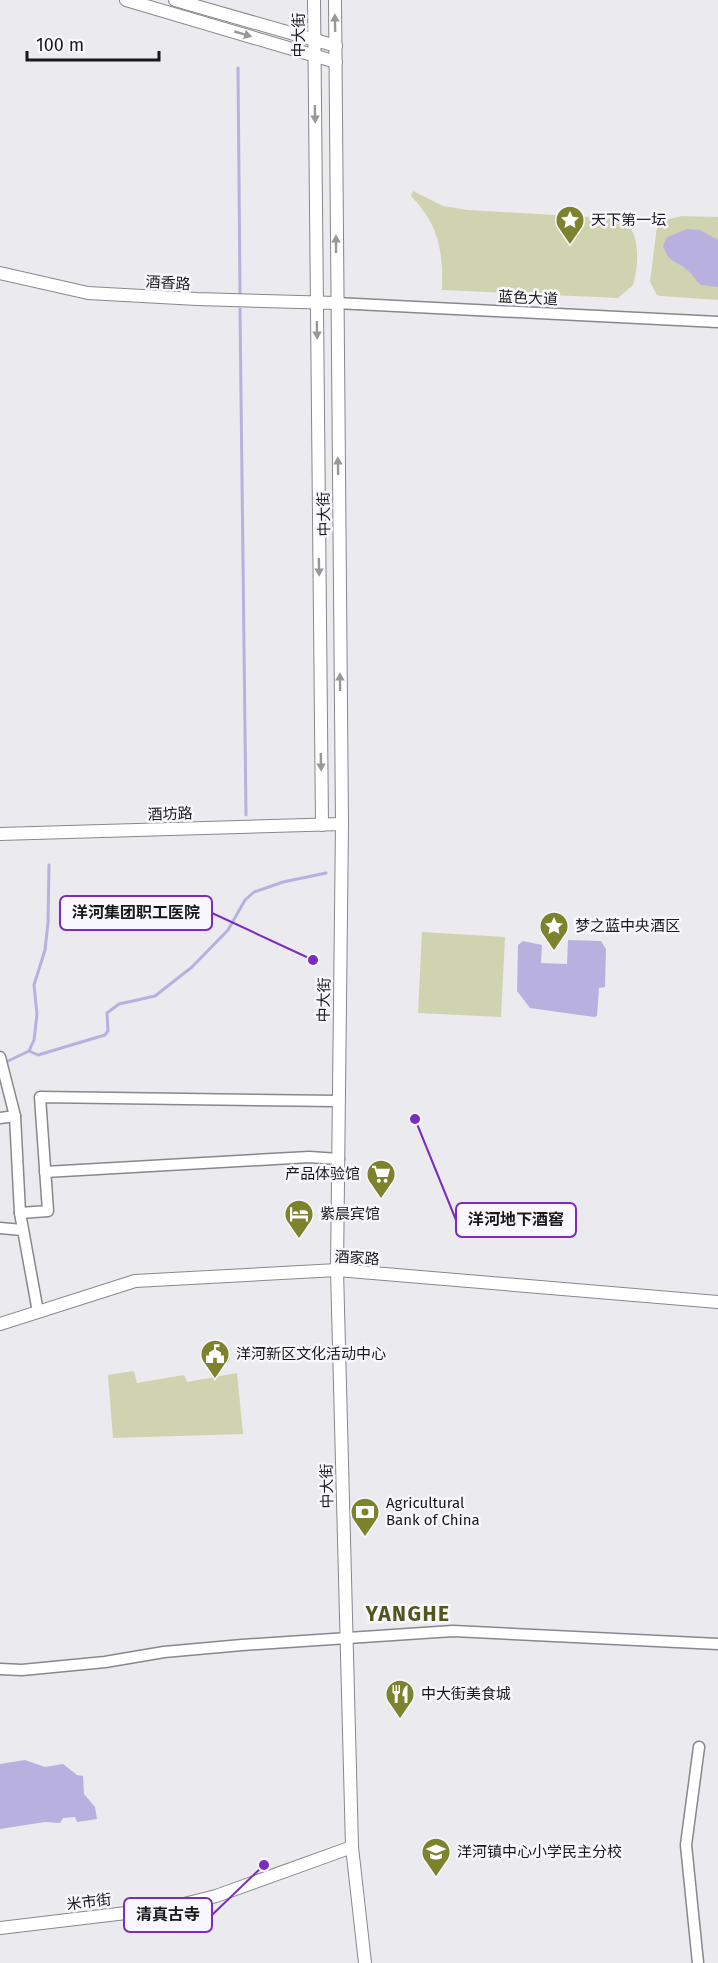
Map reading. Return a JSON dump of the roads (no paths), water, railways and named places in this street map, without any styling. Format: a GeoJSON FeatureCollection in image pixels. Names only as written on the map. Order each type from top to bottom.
{"type":"FeatureCollection","features":[{"type":"Feature","properties":{"kind":"street"},"geometry":{"type":"LineString","coordinates":[[126,0],[336,62]]}},
{"type":"Feature","properties":{"kind":"street"},"geometry":{"type":"LineString","coordinates":[[174,0],[336,46]]}},
{"type":"Feature","properties":{"kind":"street","name":"中大街"},"geometry":{"type":"LineString","coordinates":[[314,0],[322,825]]}},
{"type":"Feature","properties":{"kind":"street","name":"中大街"},"geometry":{"type":"LineString","coordinates":[[335,0],[342,824],[337,1270],[352,1847],[365,1963]]}},
{"type":"Feature","properties":{"kind":"street","name":"酒香路"},"geometry":{"type":"LineString","coordinates":[[0,273],[88,293],[336,303]]}},
{"type":"Feature","properties":{"kind":"street","name":"蓝色大道"},"geometry":{"type":"LineString","coordinates":[[336,303],[718,322]]}},
{"type":"Feature","properties":{"kind":"street","name":"酒坊路"},"geometry":{"type":"LineString","coordinates":[[0,834],[342,824]]}},
{"type":"Feature","properties":{"kind":"street"},"geometry":{"type":"LineString","coordinates":[[0,1057],[15,1116],[20,1213],[38,1312]]}},
{"type":"Feature","properties":{"kind":"street"},"geometry":{"type":"LineString","coordinates":[[20,1213],[48,1211],[40,1097],[338,1101]]}},
{"type":"Feature","properties":{"kind":"street"},"geometry":{"type":"LineString","coordinates":[[0,1118],[15,1116]]}},
{"type":"Feature","properties":{"kind":"street"},"geometry":{"type":"LineString","coordinates":[[45,1172],[309,1157],[339,1159]]}},
{"type":"Feature","properties":{"kind":"street"},"geometry":{"type":"LineString","coordinates":[[0,1228],[22,1230]]}},
{"type":"Feature","properties":{"kind":"street","name":"酒家路"},"geometry":{"type":"LineString","coordinates":[[0,1324],[135,1281],[337,1270],[718,1302]]}},
{"type":"Feature","properties":{"kind":"street"},"geometry":{"type":"LineString","coordinates":[[0,1669],[30,1669],[105,1662],[164,1652],[453,1631],[718,1644]]}},
{"type":"Feature","properties":{"kind":"street"},"geometry":{"type":"LineString","coordinates":[[698,1963],[686,1845],[699,1747]]}},
{"type":"Feature","properties":{"kind":"street","name":"米市街"},"geometry":{"type":"LineString","coordinates":[[0,1928],[168,1908],[216,1896],[352,1847]]}},
{"type":"Feature","properties":{"kind":"waterway"},"geometry":{"type":"LineString","coordinates":[[238,68],[240,293]]}},
{"type":"Feature","properties":{"kind":"waterway"},"geometry":{"type":"LineString","coordinates":[[240,309],[246,815]]}},
{"type":"Feature","properties":{"kind":"waterway"},"geometry":{"type":"LineString","coordinates":[[4,1063],[29,1051],[34,1040],[37,1014],[34,985],[45,950],[49,865]]}},
{"type":"Feature","properties":{"kind":"waterway"},"geometry":{"type":"LineString","coordinates":[[29,1051],[38,1055],[105,1035],[108,1031],[107,1013],[119,1004],[155,996],[192,967],[228,930],[245,900],[254,892],[283,882],[326,873]]}},
{"type":"Feature","properties":{"kind":"place","name":"天下第一坛"},"geometry":{"type":"Point","coordinates":[570,246]}},
{"type":"Feature","properties":{"kind":"place","name":"梦之蓝中央酒区"},"geometry":{"type":"Point","coordinates":[554,952]}},
{"type":"Feature","properties":{"kind":"place","name":"洋河集团职工医院"},"geometry":{"type":"Point","coordinates":[313,960]}},
{"type":"Feature","properties":{"kind":"place","name":"洋河地下酒窖"},"geometry":{"type":"Point","coordinates":[415,1119]}},
{"type":"Feature","properties":{"kind":"place","name":"产品体验馆"},"geometry":{"type":"Point","coordinates":[381,1200]}},
{"type":"Feature","properties":{"kind":"place","name":"紫晨宾馆"},"geometry":{"type":"Point","coordinates":[299,1240]}},
{"type":"Feature","properties":{"kind":"place","name":"洋河新区文化活动中心"},"geometry":{"type":"Point","coordinates":[215,1380]}},
{"type":"Feature","properties":{"kind":"place","name":"Agricultural Bank of China"},"geometry":{"type":"Point","coordinates":[365,1538]}},
{"type":"Feature","properties":{"kind":"place","name":"中大街美食城"},"geometry":{"type":"Point","coordinates":[400,1720]}},
{"type":"Feature","properties":{"kind":"place","name":"清真古寺"},"geometry":{"type":"Point","coordinates":[264,1865]}},
{"type":"Feature","properties":{"kind":"place","name":"洋河镇中心小学民主分校"},"geometry":{"type":"Point","coordinates":[436,1878]}},
{"type":"Feature","properties":{"kind":"district","name":"YANGHE"},"geometry":{"type":"Point","coordinates":[408,1614]}}]}
